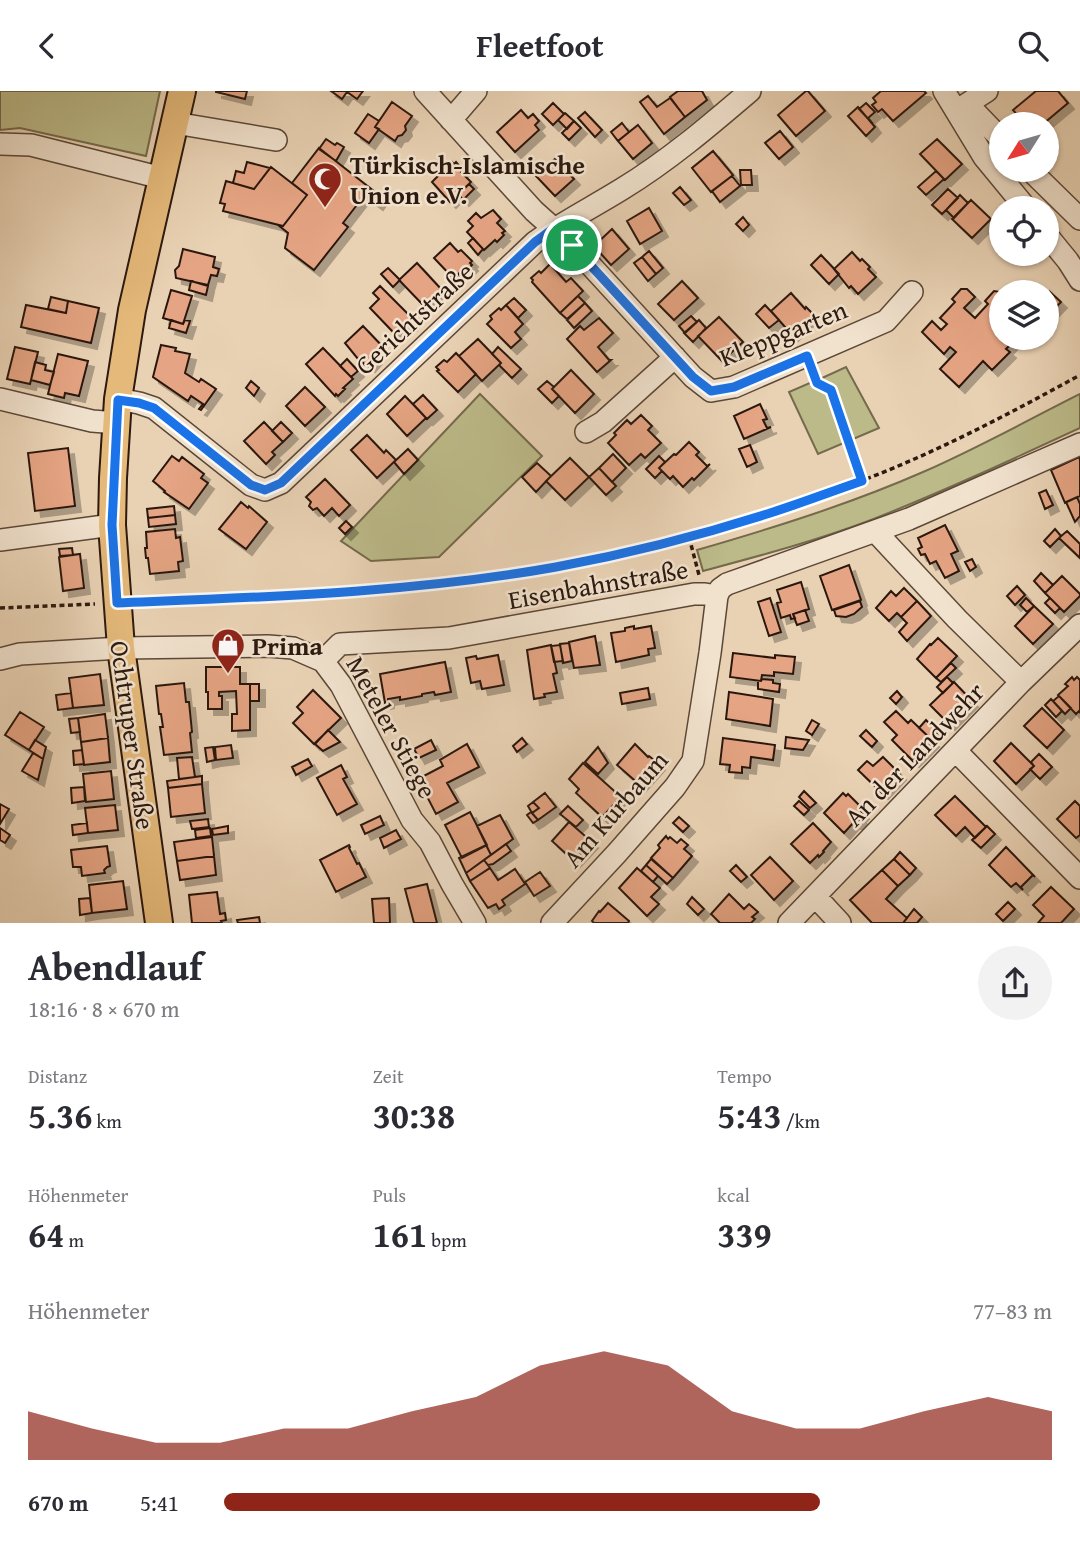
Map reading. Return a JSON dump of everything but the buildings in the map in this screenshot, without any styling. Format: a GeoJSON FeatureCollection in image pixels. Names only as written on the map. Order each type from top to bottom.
{"type":"FeatureCollection","features":[{"type":"Feature","properties":{"kind":"main road","name":"Ochtruper Straße"},"geometry":{"type":"LineString","coordinates":[[159,922],[121,648],[112,525],[117,411],[132,310],[182,91]]}},
{"type":"Feature","properties":{"kind":"street","name":"Kleppgarten"},"geometry":{"type":"LineString","coordinates":[[425,91],[534,211],[572,245],[693,377],[711,391],[734,387],[886,321],[912,292]]}},
{"type":"Feature","properties":{"kind":"street"},"geometry":{"type":"LineString","coordinates":[[451,120],[476,91]]}},
{"type":"Feature","properties":{"kind":"street","name":"Gerichtstraße"},"geometry":{"type":"LineString","coordinates":[[117,411],[139,403],[154,408],[251,485],[265,490],[281,483],[526,251],[553,229],[623,189],[666,160],[750,91]]}},
{"type":"Feature","properties":{"kind":"street"},"geometry":{"type":"LineString","coordinates":[[944,91],[984,156],[1016,196]]}},
{"type":"Feature","properties":{"kind":"street"},"geometry":{"type":"LineString","coordinates":[[956,111],[987,91]]}},
{"type":"Feature","properties":{"kind":"street"},"geometry":{"type":"LineString","coordinates":[[956,111],[976,113],[989,127]]}},
{"type":"Feature","properties":{"kind":"street"},"geometry":{"type":"LineString","coordinates":[[175,123],[276,139]]}},
{"type":"Feature","properties":{"kind":"street"},"geometry":{"type":"LineString","coordinates":[[0,144],[31,145],[162,178]]}},
{"type":"Feature","properties":{"kind":"street"},"geometry":{"type":"LineString","coordinates":[[1042,182],[1080,219]]}},
{"type":"Feature","properties":{"kind":"street"},"geometry":{"type":"LineString","coordinates":[[1059,250],[1080,280]]}},
{"type":"Feature","properties":{"kind":"street"},"geometry":{"type":"LineString","coordinates":[[586,432],[603,422],[675,357]]}},
{"type":"Feature","properties":{"kind":"street"},"geometry":{"type":"LineString","coordinates":[[0,399],[92,421],[117,411]]}},
{"type":"Feature","properties":{"kind":"street","name":"Eisenbahnstraße"},"geometry":{"type":"LineString","coordinates":[[323,661],[340,644],[449,638],[694,594],[717,596],[720,589],[727,584],[909,519],[1080,444]]}},
{"type":"Feature","properties":{"kind":"street"},"geometry":{"type":"LineString","coordinates":[[0,540],[112,525]]}},
{"type":"Feature","properties":{"kind":"street"},"geometry":{"type":"LineString","coordinates":[[875,531],[957,619],[1021,682]]}},
{"type":"Feature","properties":{"kind":"street","name":"Am Kurbaum"},"geometry":{"type":"LineString","coordinates":[[552,922],[675,787],[693,761],[717,596]]}},
{"type":"Feature","properties":{"kind":"street","name":"An der Landwehr"},"geometry":{"type":"LineString","coordinates":[[789,922],[1021,682],[1080,625]]}},
{"type":"Feature","properties":{"kind":"street","name":"Meteler Stiege"},"geometry":{"type":"LineString","coordinates":[[0,659],[20,654],[121,648],[268,646],[293,648],[323,661],[341,685],[412,820],[430,842],[475,922]]}},
{"type":"Feature","properties":{"kind":"street"},"geometry":{"type":"LineString","coordinates":[[956,751],[1080,878]]}},
{"type":"Feature","properties":{"kind":"street"},"geometry":{"type":"LineString","coordinates":[[815,897],[840,922]]}},
{"type":"Feature","properties":{"kind":"path"},"geometry":{"type":"LineString","coordinates":[[807,356],[817,383],[831,390],[862,481]]}},
{"type":"Feature","properties":{"kind":"path"},"geometry":{"type":"LineString","coordinates":[[0,608],[312,595],[410,587],[554,567],[618,554],[769,514],[862,481],[964,437],[1080,375]]}},
{"type":"Feature","properties":{"kind":"path"},"geometry":{"type":"LineString","coordinates":[[689,537],[699,572]]}},
{"type":"Feature","properties":{"kind":"shaded area"},"geometry":{"type":"Polygon","coordinates":[[[0,91],[160,91],[146,156],[20,128],[0,130],[0,91]]]}},
{"type":"Feature","properties":{"kind":"shaded area"},"geometry":{"type":"Polygon","coordinates":[[[846,367],[879,428],[818,454],[789,392],[823,380],[822,378],[846,367]]]}},
{"type":"Feature","properties":{"kind":"shaded area"},"geometry":{"type":"Polygon","coordinates":[[[480,394],[542,456],[439,557],[371,561],[341,541],[480,394]]]}},
{"type":"Feature","properties":{"kind":"shaded area"},"geometry":{"type":"Polygon","coordinates":[[[1080,394],[1080,428],[871,520],[703,571],[697,550],[868,495],[963,454],[1080,394]]]}},
{"type":"Feature","properties":{"kind":"place","name":"Türkisch-Islamische Union e.V."},"geometry":{"type":"Point","coordinates":[325,209]}},
{"type":"Feature","properties":{"kind":"place","name":"Prima"},"geometry":{"type":"Point","coordinates":[228,675]}},
{"type":"Feature","properties":{"kind":"route"},"geometry":{"type":"LineString","coordinates":[[553,229],[572,245],[693,377],[711,391],[734,387],[807,356],[817,383],[831,390],[862,481],[769,514],[689,537],[554,567],[410,587],[312,595],[117,603],[112,525],[118,400],[154,408],[251,485],[265,490],[281,483],[535,242],[553,229]]}}]}
